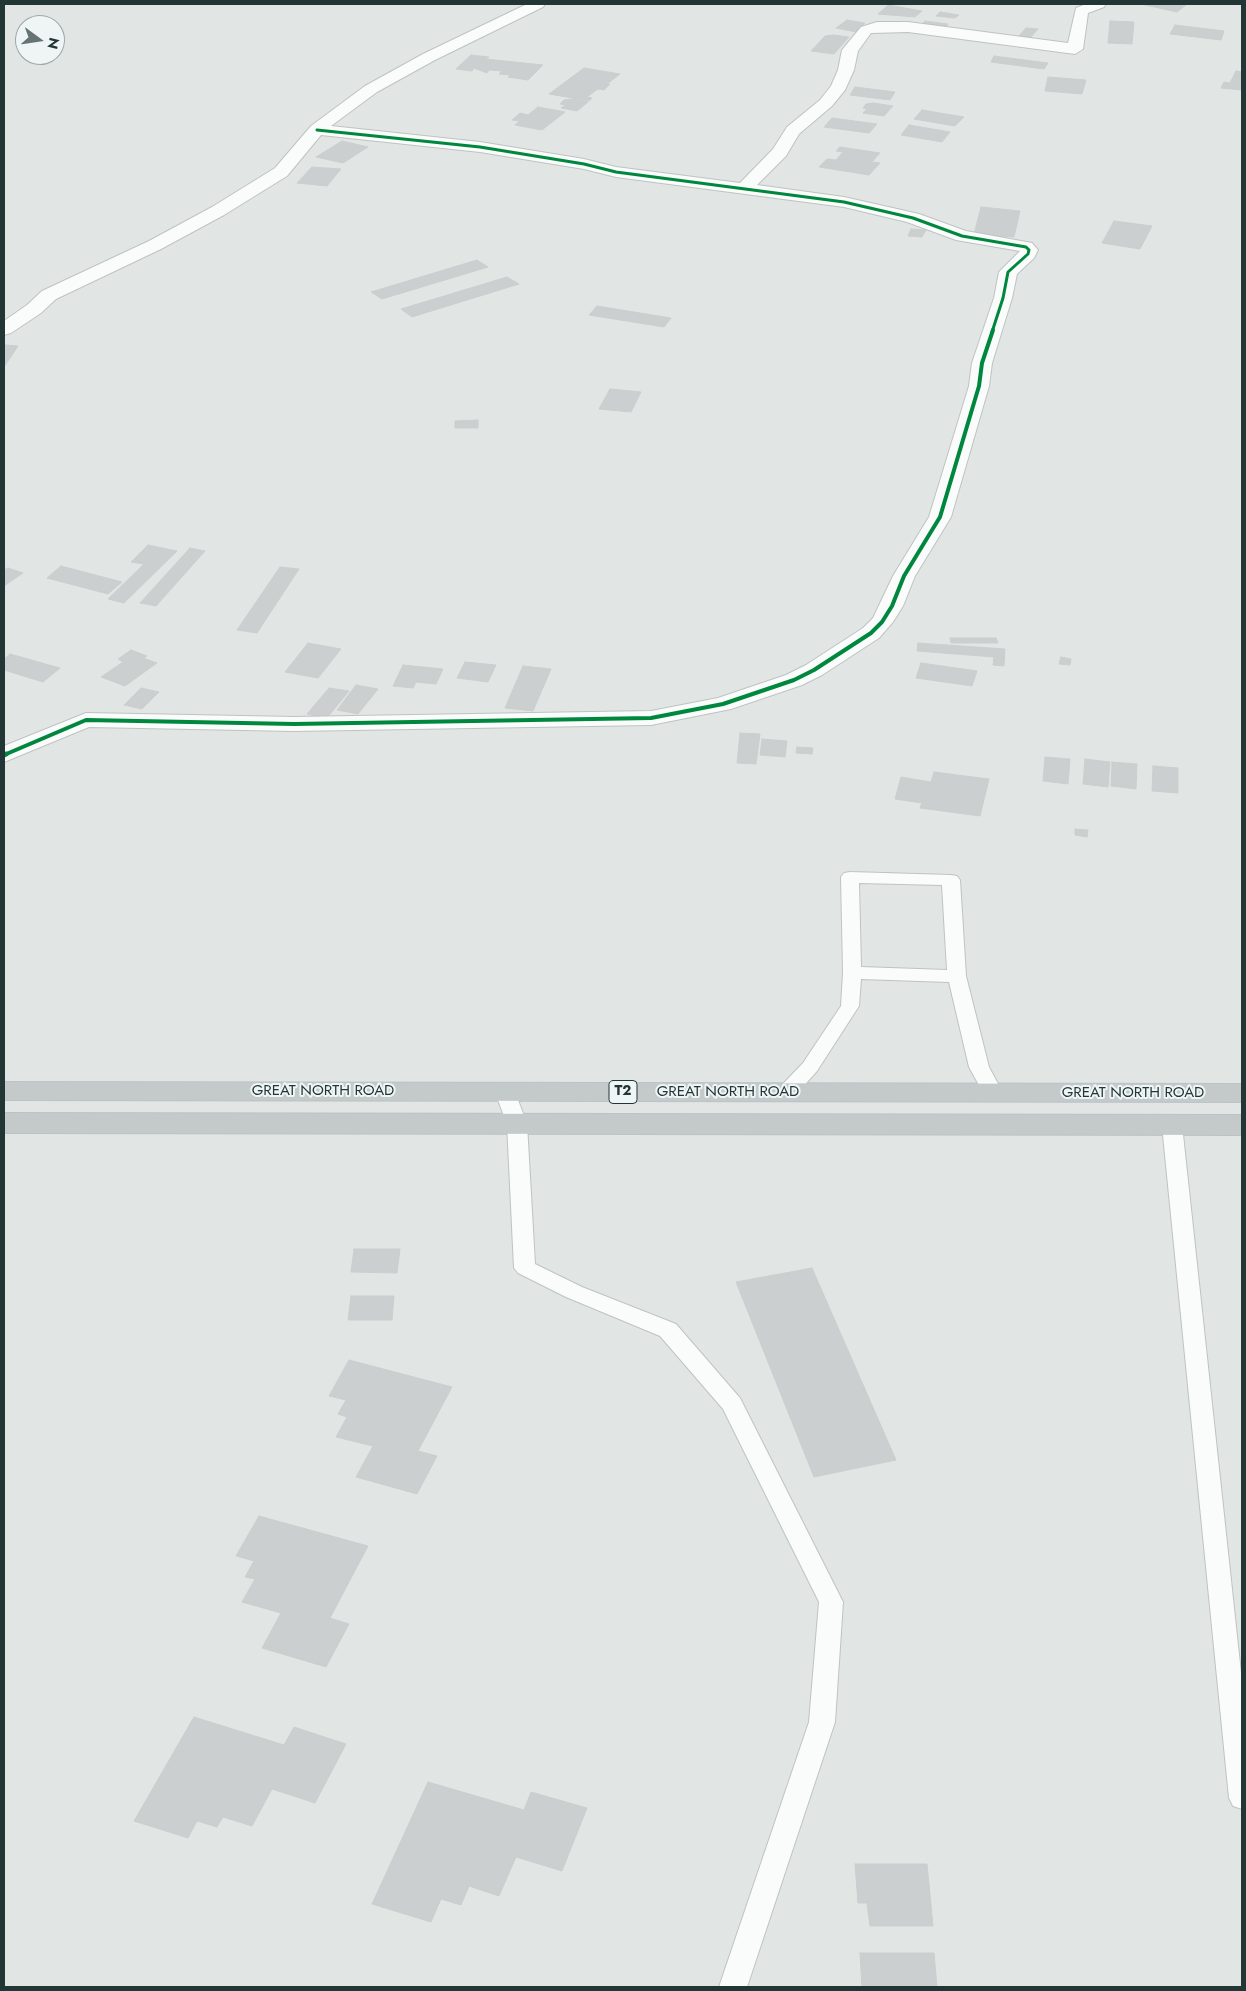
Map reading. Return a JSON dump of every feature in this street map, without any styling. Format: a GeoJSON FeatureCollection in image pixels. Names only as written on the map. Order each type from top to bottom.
{"type":"FeatureCollection","features":[{"type":"Feature","properties":{"kind":"highway","name":"GREAT NORTH ROAD"},"geometry":{"type":"LineString","coordinates":[[4,1091],[1242,1093]]}},
{"type":"Feature","properties":{"kind":"highway","name":"GREAT NORTH ROAD"},"geometry":{"type":"LineString","coordinates":[[4,1123],[1242,1125]]}},
{"type":"Feature","properties":{"kind":"street"},"geometry":{"type":"LineString","coordinates":[[4,329],[34,309],[49,295],[155,245],[281,172],[317,130],[356,99],[402,72],[538,4]]}},
{"type":"Feature","properties":{"kind":"street"},"geometry":{"type":"LineString","coordinates":[[746,187],[780,152],[793,131],[826,103],[839,87],[846,70],[850,50],[866,30],[876,27],[908,27],[1075,49],[1081,11],[1098,4]]}},
{"type":"Feature","properties":{"kind":"street"},"geometry":{"type":"LineString","coordinates":[[4,755],[86,720],[294,724],[651,718],[724,704],[794,680],[814,670],[871,632],[882,622],[892,606],[904,576],[940,517],[976,396],[982,363],[1003,298],[1008,272],[1028,254],[1029,250],[1019,244],[962,236],[913,218],[844,202],[746,187],[616,172],[584,164],[458,144],[317,130]]}},
{"type":"Feature","properties":{"kind":"lane"},"geometry":{"type":"LineString","coordinates":[[787,1092],[810,1067],[850,1006],[852,973],[850,877],[951,880],[957,976],[979,1067],[994,1093]]}},
{"type":"Feature","properties":{"kind":"lane"},"geometry":{"type":"LineString","coordinates":[[852,973],[957,976]]}},
{"type":"Feature","properties":{"kind":"lane"},"geometry":{"type":"LineString","coordinates":[[505,1092],[517,1124],[525,1268],[574,1292],[668,1330],[732,1404],[831,1602],[822,1722],[733,1987]]}},
{"type":"Feature","properties":{"kind":"lane"},"geometry":{"type":"LineString","coordinates":[[1172,1125],[1242,1798]]}},
{"type":"Feature","properties":{"kind":"building"},"geometry":{"type":"Polygon","coordinates":[[[1141,4],[1187,4],[1177,12],[1141,4]]]}},
{"type":"Feature","properties":{"kind":"building"},"geometry":{"type":"Polygon","coordinates":[[[888,5],[922,11],[915,17],[878,14],[888,5]]]}},
{"type":"Feature","properties":{"kind":"building"},"geometry":{"type":"Polygon","coordinates":[[[940,12],[959,15],[955,18],[936,16],[940,12]]]}},
{"type":"Feature","properties":{"kind":"building"},"geometry":{"type":"Polygon","coordinates":[[[847,20],[865,23],[856,32],[836,28],[847,20]]]}},
{"type":"Feature","properties":{"kind":"building"},"geometry":{"type":"Polygon","coordinates":[[[925,21],[948,24],[946,28],[921,25],[925,21]]]}},
{"type":"Feature","properties":{"kind":"building"},"geometry":{"type":"Polygon","coordinates":[[[1110,21],[1134,22],[1132,44],[1108,43],[1110,21]]]}},
{"type":"Feature","properties":{"kind":"building"},"geometry":{"type":"Polygon","coordinates":[[[1175,25],[1224,31],[1221,40],[1170,34],[1175,25]]]}},
{"type":"Feature","properties":{"kind":"building"},"geometry":{"type":"Polygon","coordinates":[[[1026,28],[1038,29],[1030,38],[1019,36],[1026,28]]]}},
{"type":"Feature","properties":{"kind":"building"},"geometry":{"type":"Polygon","coordinates":[[[825,36],[849,37],[834,54],[811,51],[825,36]]]}},
{"type":"Feature","properties":{"kind":"building"},"geometry":{"type":"Polygon","coordinates":[[[471,55],[489,57],[486,59],[543,65],[528,80],[499,74],[502,71],[489,70],[487,73],[474,68],[472,71],[456,69],[471,55]]]}},
{"type":"Feature","properties":{"kind":"building"},"geometry":{"type":"Polygon","coordinates":[[[994,56],[1048,63],[1044,69],[991,62],[994,56]]]}},
{"type":"Feature","properties":{"kind":"building"},"geometry":{"type":"Polygon","coordinates":[[[584,68],[620,74],[607,84],[610,84],[604,90],[598,89],[587,97],[592,98],[589,101],[549,94],[584,68]]]}},
{"type":"Feature","properties":{"kind":"building"},"geometry":{"type":"Polygon","coordinates":[[[1236,71],[1242,72],[1242,90],[1221,88],[1224,82],[1230,83],[1236,71]]]}},
{"type":"Feature","properties":{"kind":"building"},"geometry":{"type":"Polygon","coordinates":[[[1048,77],[1086,80],[1082,94],[1045,91],[1048,77]]]}},
{"type":"Feature","properties":{"kind":"building"},"geometry":{"type":"Polygon","coordinates":[[[855,87],[895,92],[890,100],[850,95],[855,87]]]}},
{"type":"Feature","properties":{"kind":"building"},"geometry":{"type":"Polygon","coordinates":[[[573,99],[588,102],[577,111],[561,108],[566,105],[560,104],[564,100],[573,99]]]}},
{"type":"Feature","properties":{"kind":"building"},"geometry":{"type":"Polygon","coordinates":[[[873,103],[893,106],[884,116],[863,113],[867,109],[863,108],[866,104],[873,103]]]}},
{"type":"Feature","properties":{"kind":"building"},"geometry":{"type":"Polygon","coordinates":[[[538,107],[565,112],[542,130],[515,125],[520,121],[512,120],[520,113],[528,115],[538,107]]]}},
{"type":"Feature","properties":{"kind":"building"},"geometry":{"type":"Polygon","coordinates":[[[922,110],[964,117],[955,126],[914,119],[922,110]]]}},
{"type":"Feature","properties":{"kind":"building"},"geometry":{"type":"Polygon","coordinates":[[[832,118],[877,124],[869,133],[824,127],[832,118]]]}},
{"type":"Feature","properties":{"kind":"building"},"geometry":{"type":"Polygon","coordinates":[[[909,125],[950,132],[942,142],[901,135],[909,125]]]}},
{"type":"Feature","properties":{"kind":"building"},"geometry":{"type":"Polygon","coordinates":[[[342,141],[368,147],[343,163],[316,157],[342,141]]]}},
{"type":"Feature","properties":{"kind":"building"},"geometry":{"type":"Polygon","coordinates":[[[840,147],[880,153],[872,162],[880,163],[869,175],[819,167],[827,159],[836,160],[843,152],[836,151],[840,147]]]}},
{"type":"Feature","properties":{"kind":"building"},"geometry":{"type":"Polygon","coordinates":[[[312,167],[341,169],[327,186],[297,183],[312,167]]]}},
{"type":"Feature","properties":{"kind":"building"},"geometry":{"type":"Polygon","coordinates":[[[981,207],[1020,211],[1014,237],[974,234],[981,207]]]}},
{"type":"Feature","properties":{"kind":"building"},"geometry":{"type":"Polygon","coordinates":[[[1114,221],[1152,226],[1140,249],[1102,243],[1114,221]]]}},
{"type":"Feature","properties":{"kind":"building"},"geometry":{"type":"Polygon","coordinates":[[[911,229],[926,230],[922,237],[908,236],[911,229]]]}},
{"type":"Feature","properties":{"kind":"building"},"geometry":{"type":"Polygon","coordinates":[[[477,260],[488,267],[382,299],[371,292],[477,260]]]}},
{"type":"Feature","properties":{"kind":"building"},"geometry":{"type":"Polygon","coordinates":[[[507,277],[519,284],[412,317],[401,309],[507,277]]]}},
{"type":"Feature","properties":{"kind":"building"},"geometry":{"type":"Polygon","coordinates":[[[597,306],[671,318],[664,327],[589,315],[597,306]]]}},
{"type":"Feature","properties":{"kind":"building"},"geometry":{"type":"Polygon","coordinates":[[[5,345],[18,346],[4,367],[4,347],[5,345]]]}},
{"type":"Feature","properties":{"kind":"building"},"geometry":{"type":"Polygon","coordinates":[[[610,389],[641,392],[631,412],[599,409],[610,389]]]}},
{"type":"Feature","properties":{"kind":"building"},"geometry":{"type":"Polygon","coordinates":[[[478,420],[478,428],[455,428],[455,421],[478,420]]]}},
{"type":"Feature","properties":{"kind":"building"},"geometry":{"type":"Polygon","coordinates":[[[148,545],[177,551],[124,603],[108,599],[144,564],[131,562],[148,545]]]}},
{"type":"Feature","properties":{"kind":"building"},"geometry":{"type":"Polygon","coordinates":[[[190,548],[205,551],[156,606],[140,603],[190,548]]]}},
{"type":"Feature","properties":{"kind":"building"},"geometry":{"type":"Polygon","coordinates":[[[61,566],[122,582],[108,594],[47,578],[61,566]]]}},
{"type":"Feature","properties":{"kind":"building"},"geometry":{"type":"Polygon","coordinates":[[[280,567],[299,569],[257,633],[237,630],[280,567]]]}},
{"type":"Feature","properties":{"kind":"building"},"geometry":{"type":"Polygon","coordinates":[[[8,568],[23,573],[4,586],[4,570],[8,568]]]}},
{"type":"Feature","properties":{"kind":"building"},"geometry":{"type":"Polygon","coordinates":[[[950,638],[996,638],[998,643],[951,643],[950,638]]]}},
{"type":"Feature","properties":{"kind":"building"},"geometry":{"type":"Polygon","coordinates":[[[308,643],[341,649],[318,678],[285,672],[308,643]]]}},
{"type":"Feature","properties":{"kind":"building"},"geometry":{"type":"Polygon","coordinates":[[[918,643],[1005,649],[1004,666],[993,665],[994,657],[917,651],[918,643]]]}},
{"type":"Feature","properties":{"kind":"building"},"geometry":{"type":"Polygon","coordinates":[[[131,650],[147,656],[143,658],[157,663],[125,686],[101,677],[123,662],[118,659],[131,650]]]}},
{"type":"Feature","properties":{"kind":"building"},"geometry":{"type":"Polygon","coordinates":[[[10,654],[60,668],[43,682],[4,670],[4,659],[10,654]]]}},
{"type":"Feature","properties":{"kind":"building"},"geometry":{"type":"Polygon","coordinates":[[[1061,657],[1071,659],[1070,665],[1059,664],[1061,657]]]}},
{"type":"Feature","properties":{"kind":"building"},"geometry":{"type":"Polygon","coordinates":[[[465,662],[496,665],[488,682],[457,678],[465,662]]]}},
{"type":"Feature","properties":{"kind":"building"},"geometry":{"type":"Polygon","coordinates":[[[921,663],[977,671],[972,686],[916,678],[921,663]]]}},
{"type":"Feature","properties":{"kind":"building"},"geometry":{"type":"Polygon","coordinates":[[[403,665],[443,669],[436,684],[416,682],[413,688],[393,686],[403,665]]]}},
{"type":"Feature","properties":{"kind":"building"},"geometry":{"type":"Polygon","coordinates":[[[523,666],[551,669],[533,711],[505,708],[523,666]]]}},
{"type":"Feature","properties":{"kind":"building"},"geometry":{"type":"Polygon","coordinates":[[[356,685],[378,689],[358,714],[337,710],[356,685]]]}},
{"type":"Feature","properties":{"kind":"building"},"geometry":{"type":"Polygon","coordinates":[[[141,688],[159,692],[142,709],[124,705],[141,688]]]}},
{"type":"Feature","properties":{"kind":"building"},"geometry":{"type":"Polygon","coordinates":[[[329,688],[349,691],[327,718],[307,714],[329,688]]]}},
{"type":"Feature","properties":{"kind":"building"},"geometry":{"type":"Polygon","coordinates":[[[740,733],[760,734],[756,764],[737,763],[740,733]]]}},
{"type":"Feature","properties":{"kind":"building"},"geometry":{"type":"Polygon","coordinates":[[[762,739],[787,741],[785,757],[760,755],[762,739]]]}},
{"type":"Feature","properties":{"kind":"building"},"geometry":{"type":"Polygon","coordinates":[[[797,747],[813,748],[812,754],[796,753],[797,747]]]}},
{"type":"Feature","properties":{"kind":"building"},"geometry":{"type":"Polygon","coordinates":[[[1045,757],[1070,759],[1068,784],[1043,781],[1045,757]]]}},
{"type":"Feature","properties":{"kind":"building"},"geometry":{"type":"Polygon","coordinates":[[[1085,759],[1110,762],[1108,787],[1083,784],[1085,759]]]}},
{"type":"Feature","properties":{"kind":"building"},"geometry":{"type":"Polygon","coordinates":[[[1112,762],[1137,764],[1136,789],[1111,786],[1112,762]]]}},
{"type":"Feature","properties":{"kind":"building"},"geometry":{"type":"Polygon","coordinates":[[[1153,766],[1178,768],[1178,793],[1152,791],[1153,766]]]}},
{"type":"Feature","properties":{"kind":"building"},"geometry":{"type":"Polygon","coordinates":[[[934,772],[989,779],[980,816],[920,808],[922,803],[895,799],[901,777],[931,782],[934,772]]]}},
{"type":"Feature","properties":{"kind":"building"},"geometry":{"type":"Polygon","coordinates":[[[1075,829],[1088,830],[1087,837],[1075,835],[1075,829]]]}},
{"type":"Feature","properties":{"kind":"building"},"geometry":{"type":"Polygon","coordinates":[[[354,1249],[400,1249],[397,1273],[351,1272],[354,1249]]]}},
{"type":"Feature","properties":{"kind":"building"},"geometry":{"type":"Polygon","coordinates":[[[812,1268],[896,1460],[814,1477],[736,1282],[812,1268]]]}},
{"type":"Feature","properties":{"kind":"building"},"geometry":{"type":"Polygon","coordinates":[[[351,1296],[394,1296],[392,1320],[348,1320],[351,1296]]]}},
{"type":"Feature","properties":{"kind":"building"},"geometry":{"type":"Polygon","coordinates":[[[349,1360],[452,1387],[418,1451],[437,1456],[417,1494],[356,1477],[373,1446],[336,1437],[347,1417],[338,1414],[346,1400],[329,1396],[349,1360]]]}},
{"type":"Feature","properties":{"kind":"building"},"geometry":{"type":"Polygon","coordinates":[[[259,1516],[368,1546],[330,1618],[349,1624],[326,1667],[262,1648],[281,1613],[242,1602],[255,1579],[245,1577],[254,1561],[236,1556],[259,1516]]]}},
{"type":"Feature","properties":{"kind":"building"},"geometry":{"type":"Polygon","coordinates":[[[194,1717],[284,1745],[294,1727],[346,1744],[315,1803],[272,1789],[252,1826],[223,1817],[217,1827],[197,1821],[188,1838],[134,1821],[194,1717]]]}},
{"type":"Feature","properties":{"kind":"building"},"geometry":{"type":"Polygon","coordinates":[[[428,1782],[524,1810],[531,1792],[587,1808],[562,1871],[516,1857],[499,1896],[469,1886],[461,1905],[441,1899],[431,1922],[372,1904],[428,1782]]]}},
{"type":"Feature","properties":{"kind":"building"},"geometry":{"type":"Polygon","coordinates":[[[855,1864],[927,1864],[933,1926],[870,1926],[867,1903],[858,1903],[855,1864]]]}},
{"type":"Feature","properties":{"kind":"building"},"geometry":{"type":"Polygon","coordinates":[[[860,1953],[934,1953],[937,1987],[862,1987],[860,1953]]]}},
{"type":"Feature","properties":{"kind":"cycle path"},"geometry":{"type":"LineString","coordinates":[[4,755],[86,720],[294,724],[651,718],[723,704],[794,680],[814,670],[871,633],[882,622],[892,606],[904,576],[940,517],[979,386],[982,363],[1003,298],[1008,272],[1028,254],[1029,250],[1026,247],[962,236],[913,218],[844,202],[616,172],[584,164],[480,147],[317,130]]}}]}
